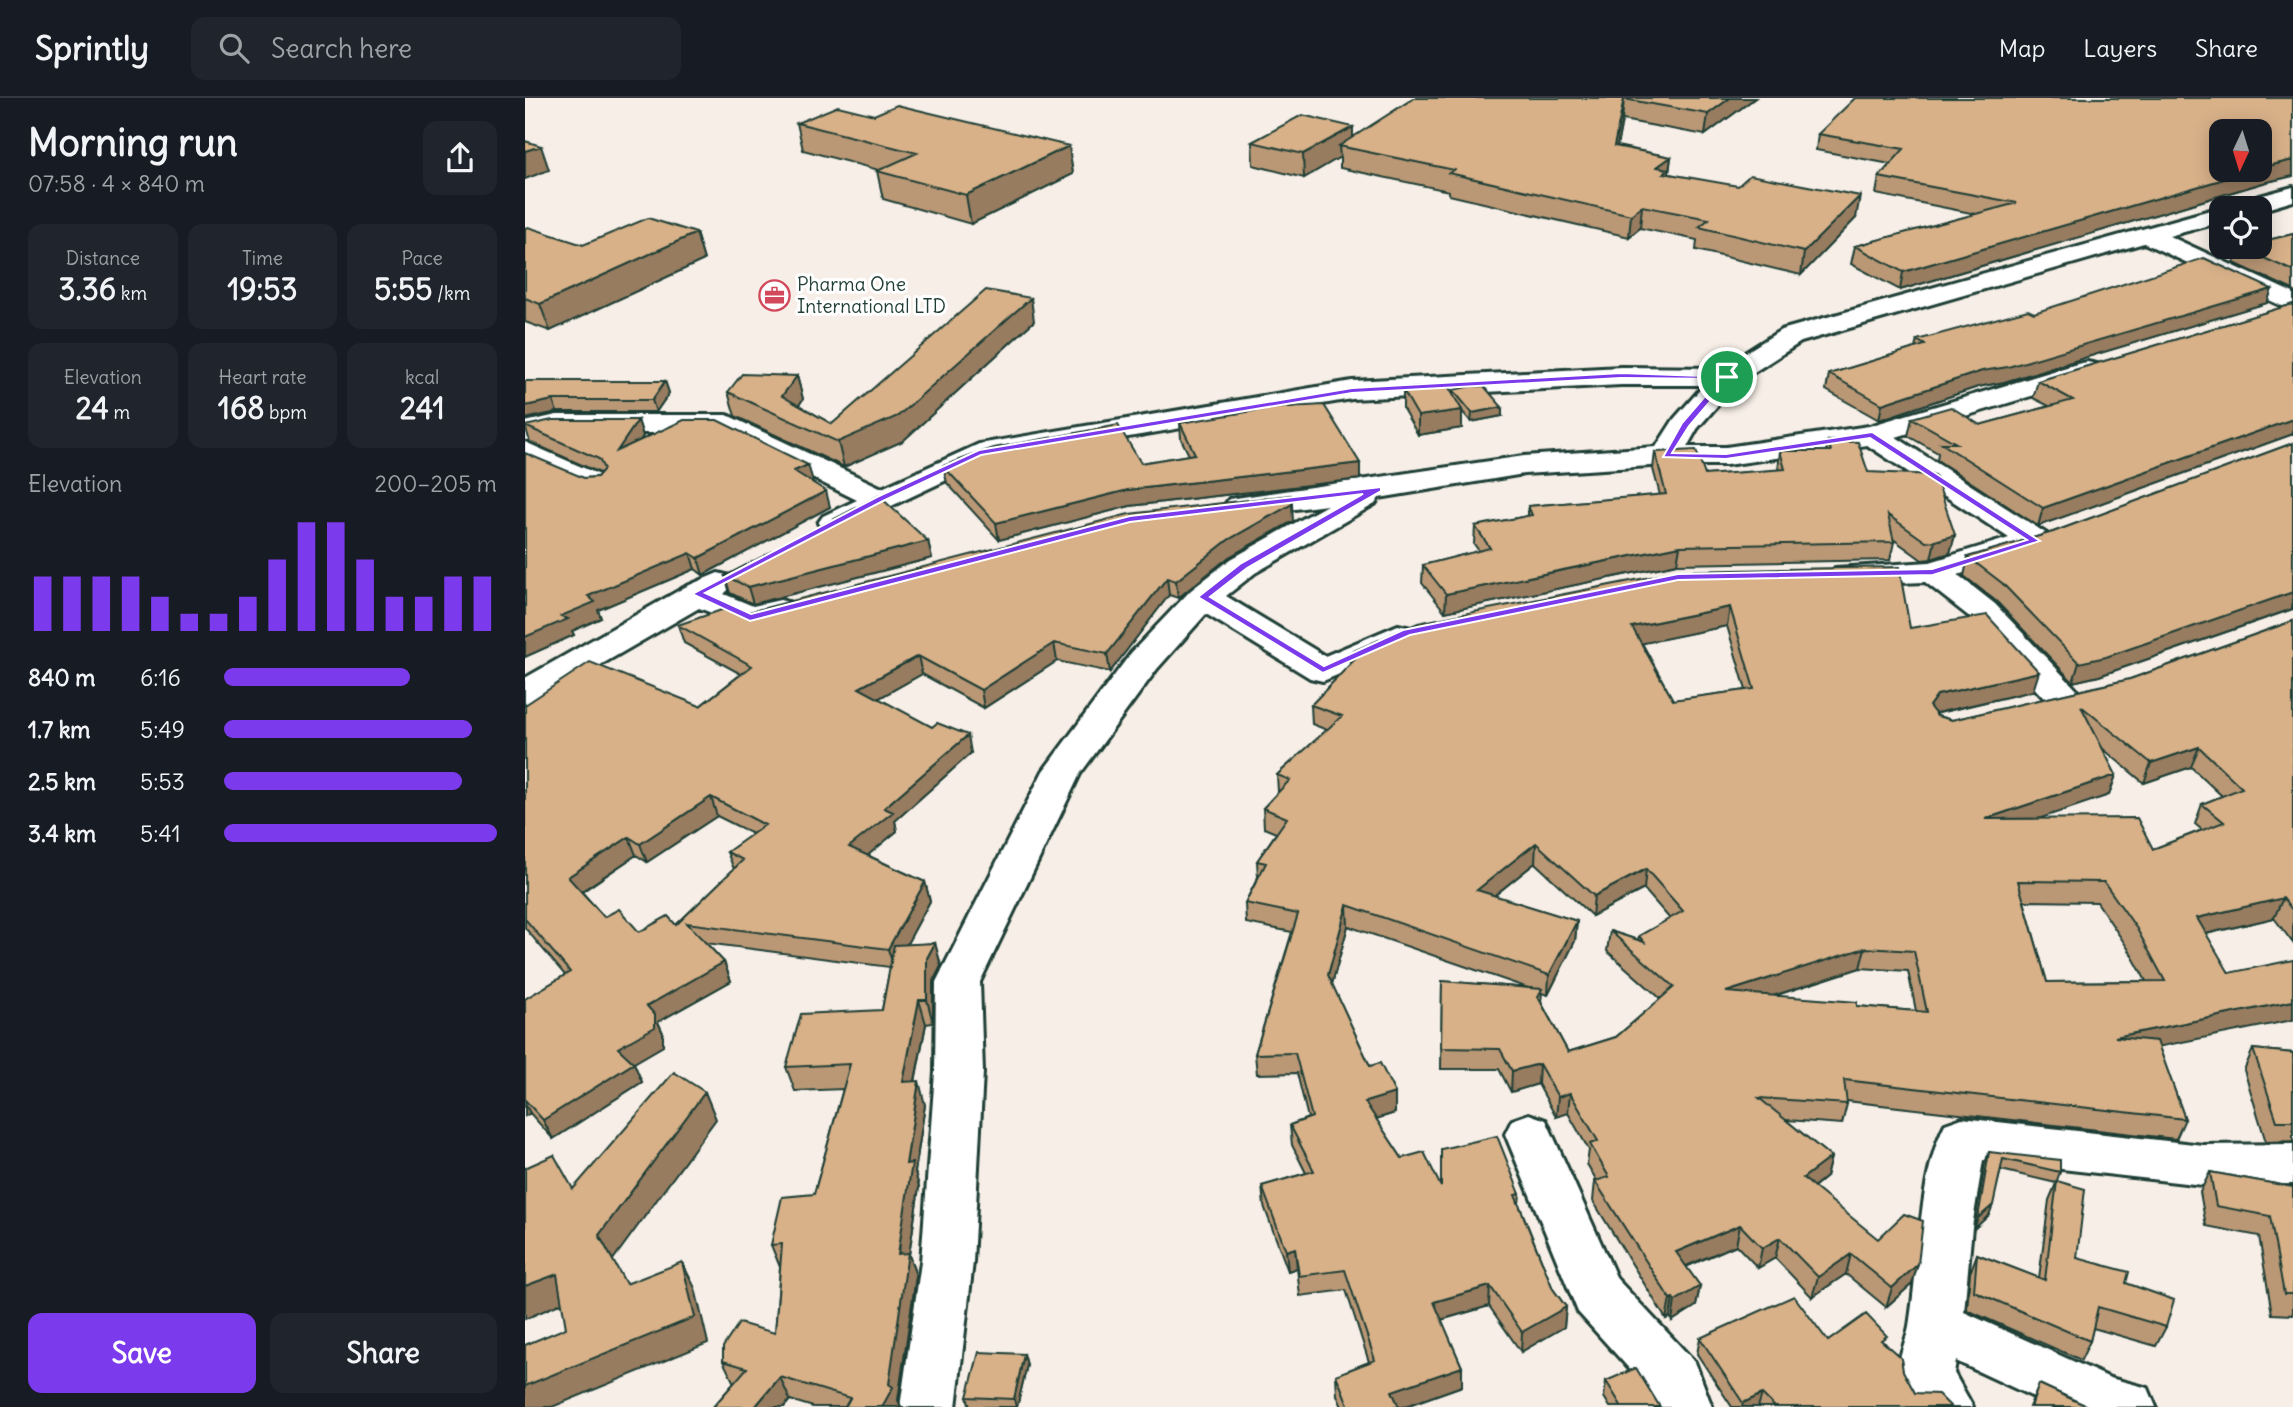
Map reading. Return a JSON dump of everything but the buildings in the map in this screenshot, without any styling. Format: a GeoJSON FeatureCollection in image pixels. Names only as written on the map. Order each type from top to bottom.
{"type":"FeatureCollection","features":[{"type":"Feature","properties":{"kind":"street"},"geometry":{"type":"LineString","coordinates":[[2272,200],[2293,194]]}},
{"type":"Feature","properties":{"kind":"street"},"geometry":{"type":"LineString","coordinates":[[1666,456],[1685,425],[1727,377],[1791,337],[2209,217]]}},
{"type":"Feature","properties":{"kind":"street"},"geometry":{"type":"LineString","coordinates":[[2144,234],[2293,305]]}},
{"type":"Feature","properties":{"kind":"street"},"geometry":{"type":"LineString","coordinates":[[2253,319],[2293,305]]}},
{"type":"Feature","properties":{"kind":"street"},"geometry":{"type":"LineString","coordinates":[[1213,509],[1378,489],[1524,466],[1666,456],[1726,456],[1872,435],[2107,364]]}},
{"type":"Feature","properties":{"kind":"street"},"geometry":{"type":"LineString","coordinates":[[807,537],[880,499],[979,453],[1352,390],[1621,376],[1727,377]]}},
{"type":"Feature","properties":{"kind":"street"},"geometry":{"type":"LineString","coordinates":[[525,431],[557,424],[727,424],[880,499]]}},
{"type":"Feature","properties":{"kind":"street"},"geometry":{"type":"LineString","coordinates":[[1811,576],[1933,572],[2048,536],[1872,435]]}},
{"type":"Feature","properties":{"kind":"street"},"geometry":{"type":"LineString","coordinates":[[525,451],[591,483]]}},
{"type":"Feature","properties":{"kind":"street"},"geometry":{"type":"LineString","coordinates":[[928,1407],[947,1262],[959,1072],[958,982],[1062,771],[1144,661],[1203,597],[1243,566],[1378,489]]}},
{"type":"Feature","properties":{"kind":"street"},"geometry":{"type":"LineString","coordinates":[[525,693],[745,568]]}},
{"type":"Feature","properties":{"kind":"street"},"geometry":{"type":"LineString","coordinates":[[1933,572],[1983,611],[2063,697]]}},
{"type":"Feature","properties":{"kind":"street"},"geometry":{"type":"LineString","coordinates":[[697,594],[750,618],[816,601]]}},
{"type":"Feature","properties":{"kind":"street"},"geometry":{"type":"LineString","coordinates":[[1203,597],[1323,670],[1407,632],[1434,626]]}},
{"type":"Feature","properties":{"kind":"street"},"geometry":{"type":"LineString","coordinates":[[2024,706],[2098,690]]}},
{"type":"Feature","properties":{"kind":"street"},"geometry":{"type":"LineString","coordinates":[[1529,1134],[1597,1295],[1675,1380],[1684,1407]]}},
{"type":"Feature","properties":{"kind":"street"},"geometry":{"type":"LineString","coordinates":[[1945,1407],[1925,1379],[1936,1325],[1945,1227],[1962,1138],[2203,1164],[2293,1164]]}},
{"type":"Feature","properties":{"kind":"street"},"geometry":{"type":"LineString","coordinates":[[1936,1325],[2105,1403],[2128,1407]]}},
{"type":"Feature","properties":{"kind":"place","name":"Pharma One International LTD"},"geometry":{"type":"Point","coordinates":[774,295]}},
{"type":"Feature","properties":{"kind":"route"},"geometry":{"type":"LineString","coordinates":[[1621,376],[1727,377],[1685,425],[1666,456],[1726,456],[1872,435],[2035,541],[1933,572],[1838,576],[1678,577],[1407,632],[1323,670],[1203,597],[1243,566],[1378,489],[1130,519],[750,618],[697,594],[880,499],[979,453],[1352,390],[1621,376]]}}]}
